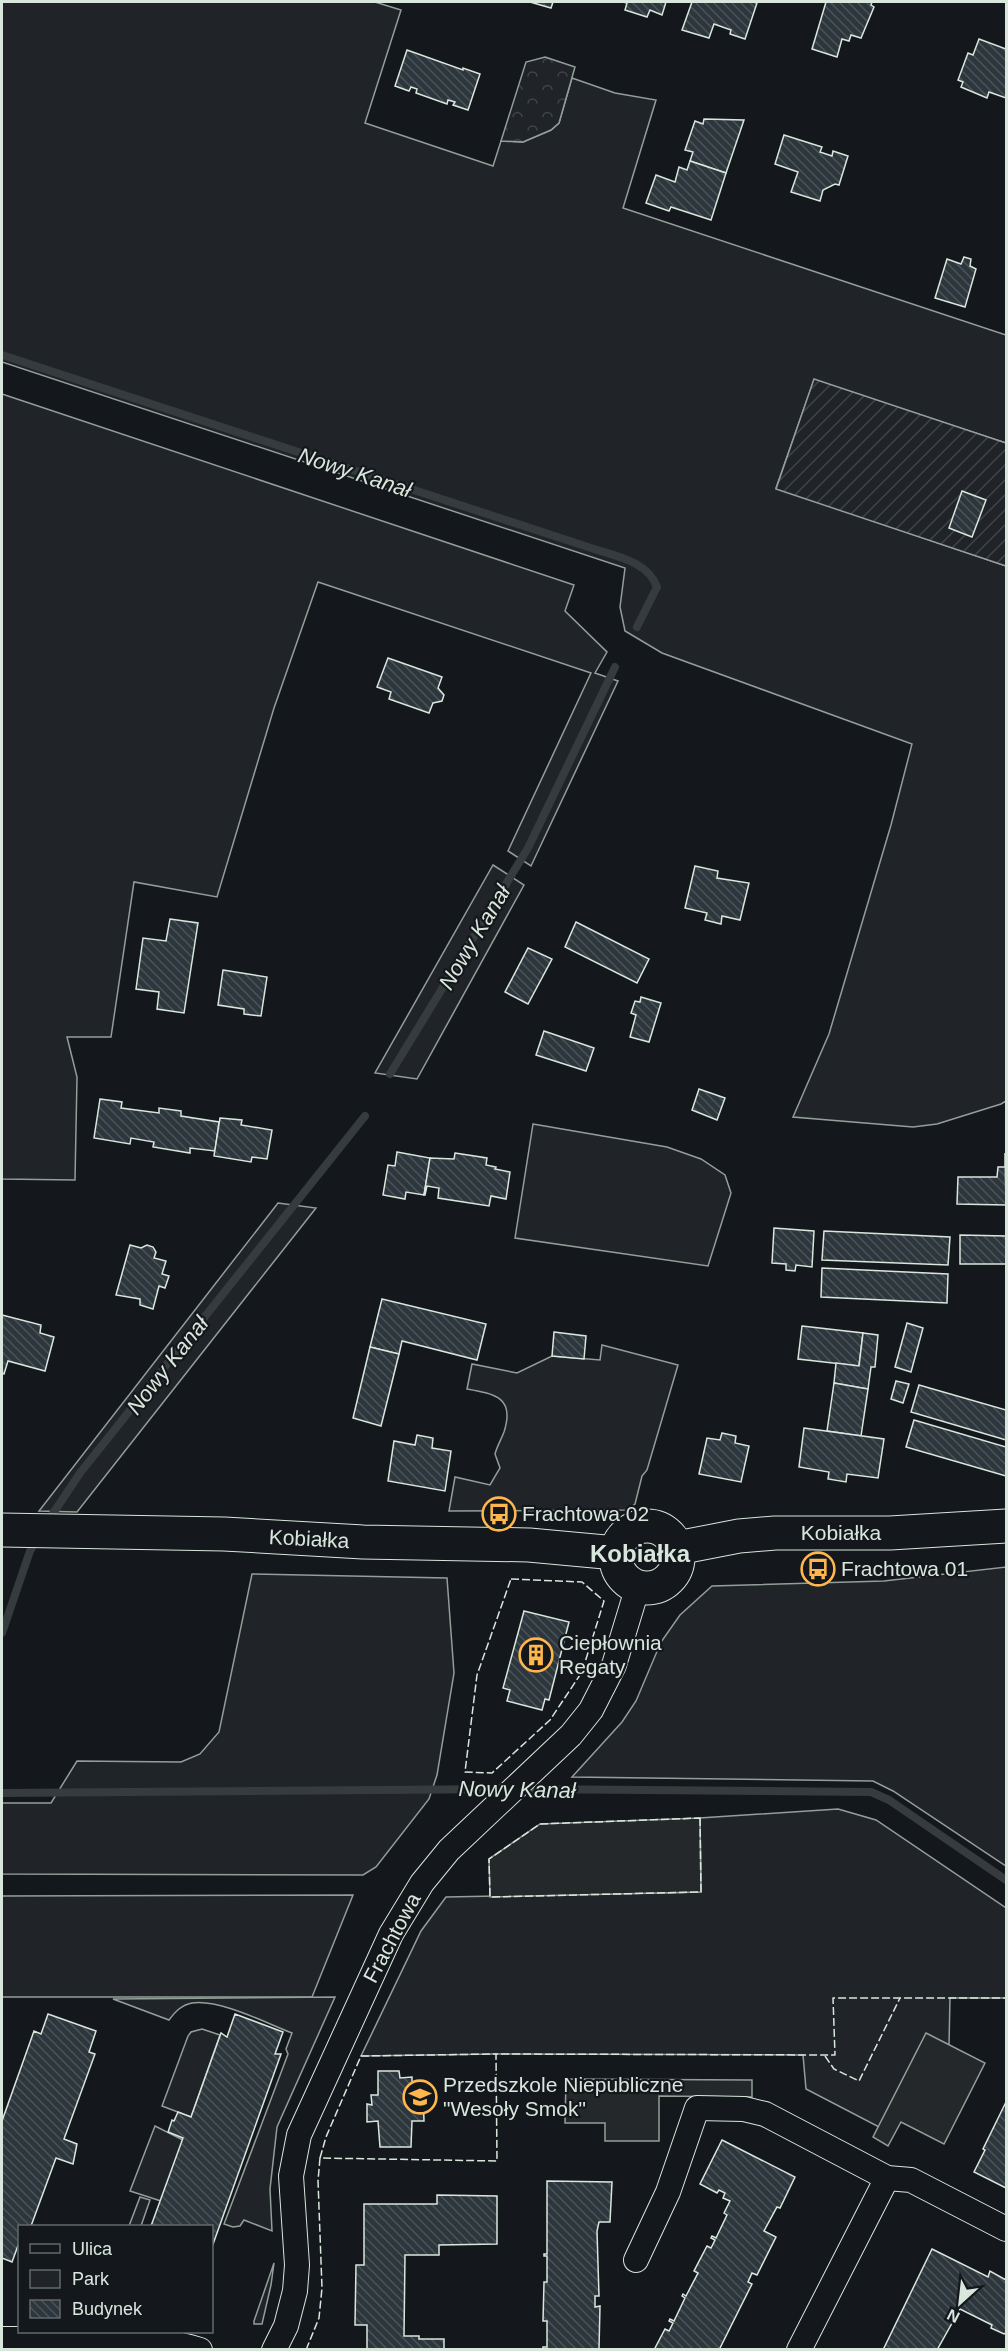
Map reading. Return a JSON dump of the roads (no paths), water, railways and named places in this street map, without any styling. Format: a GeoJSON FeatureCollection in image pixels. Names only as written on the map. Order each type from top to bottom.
{"type":"FeatureCollection","features":[{"type":"Feature","properties":{"kind":"street"},"geometry":{"type":"LineString","coordinates":[[650,1526],[662,1530],[671,1537],[677,1548],[678,1560],[675,1572],[667,1581],[656,1587],[638,1586],[623,1576],[617,1566],[616,1553],[619,1542],[627,1533],[638,1527],[650,1526]]}},
{"type":"Feature","properties":{"kind":"street","name":"Kobiałka"},"geometry":{"type":"LineString","coordinates":[[677,1548],[739,1536],[775,1533],[890,1533],[1006,1526]]}},
{"type":"Feature","properties":{"kind":"street","name":"Kobiałka"},"geometry":{"type":"LineString","coordinates":[[9,1530],[224,1534],[363,1542],[529,1545],[616,1553]]}},
{"type":"Feature","properties":{"kind":"street","name":"Frachtowa"},"geometry":{"type":"LineString","coordinates":[[274,2349],[286,2326],[295,2291],[297,2265],[291,2176],[299,2135],[391,1934],[422,1883],[463,1835],[571,1735],[599,1698],[614,1665],[638,1586]]}},
{"type":"Feature","properties":{"kind":"street"},"geometry":{"type":"LineString","coordinates":[[636,2260],[668,2192],[697,2108],[744,2109],[765,2114],[887,2178],[910,2180],[1006,2229]]}},
{"type":"Feature","properties":{"kind":"street"},"geometry":{"type":"LineString","coordinates":[[799,2349],[887,2178]]}},
{"type":"Feature","properties":{"kind":"street"},"geometry":{"type":"LineString","coordinates":[[2,2339],[146,2340],[181,2343],[200,2349]]}},
{"type":"Feature","properties":{"kind":"waterway","name":"Nowy Kanał"},"geometry":{"type":"LineString","coordinates":[[2,355],[630,561],[646,571],[653,578],[657,587],[637,627]]}},
{"type":"Feature","properties":{"kind":"waterway","name":"Nowy Kanał"},"geometry":{"type":"LineString","coordinates":[[390,1074],[528,848],[615,667]]}},
{"type":"Feature","properties":{"kind":"waterway","name":"Nowy Kanał"},"geometry":{"type":"LineString","coordinates":[[46,1524],[80,1473],[365,1116]]}},
{"type":"Feature","properties":{"kind":"waterway","name":"Nowy Kanał"},"geometry":{"type":"LineString","coordinates":[[2,1633],[30,1551],[38,1538]]}},
{"type":"Feature","properties":{"kind":"waterway","name":"Nowy Kanał"},"geometry":{"type":"LineString","coordinates":[[2,1793],[505,1789]]}},
{"type":"Feature","properties":{"kind":"waterway","name":"Nowy Kanał"},"geometry":{"type":"LineString","coordinates":[[521,1789],[871,1792],[889,1800],[1006,1880]]}},
{"type":"Feature","properties":{"kind":"place","name":"Frachtowa 02"},"geometry":{"type":"Point","coordinates":[499,1514]}},
{"type":"Feature","properties":{"kind":"place","name":"Frachtowa 01"},"geometry":{"type":"Point","coordinates":[818,1569]}},
{"type":"Feature","properties":{"kind":"place","name":"Ciepłownia Regaty"},"geometry":{"type":"Point","coordinates":[536,1655]}},
{"type":"Feature","properties":{"kind":"place","name":"Przedszkole Niepubliczne \"Wesoły Smok\""},"geometry":{"type":"Point","coordinates":[420,2097]}},
{"type":"Feature","properties":{"kind":"district","name":"Kobiałka"},"geometry":{"type":"Point","coordinates":[640,1554]}}]}
